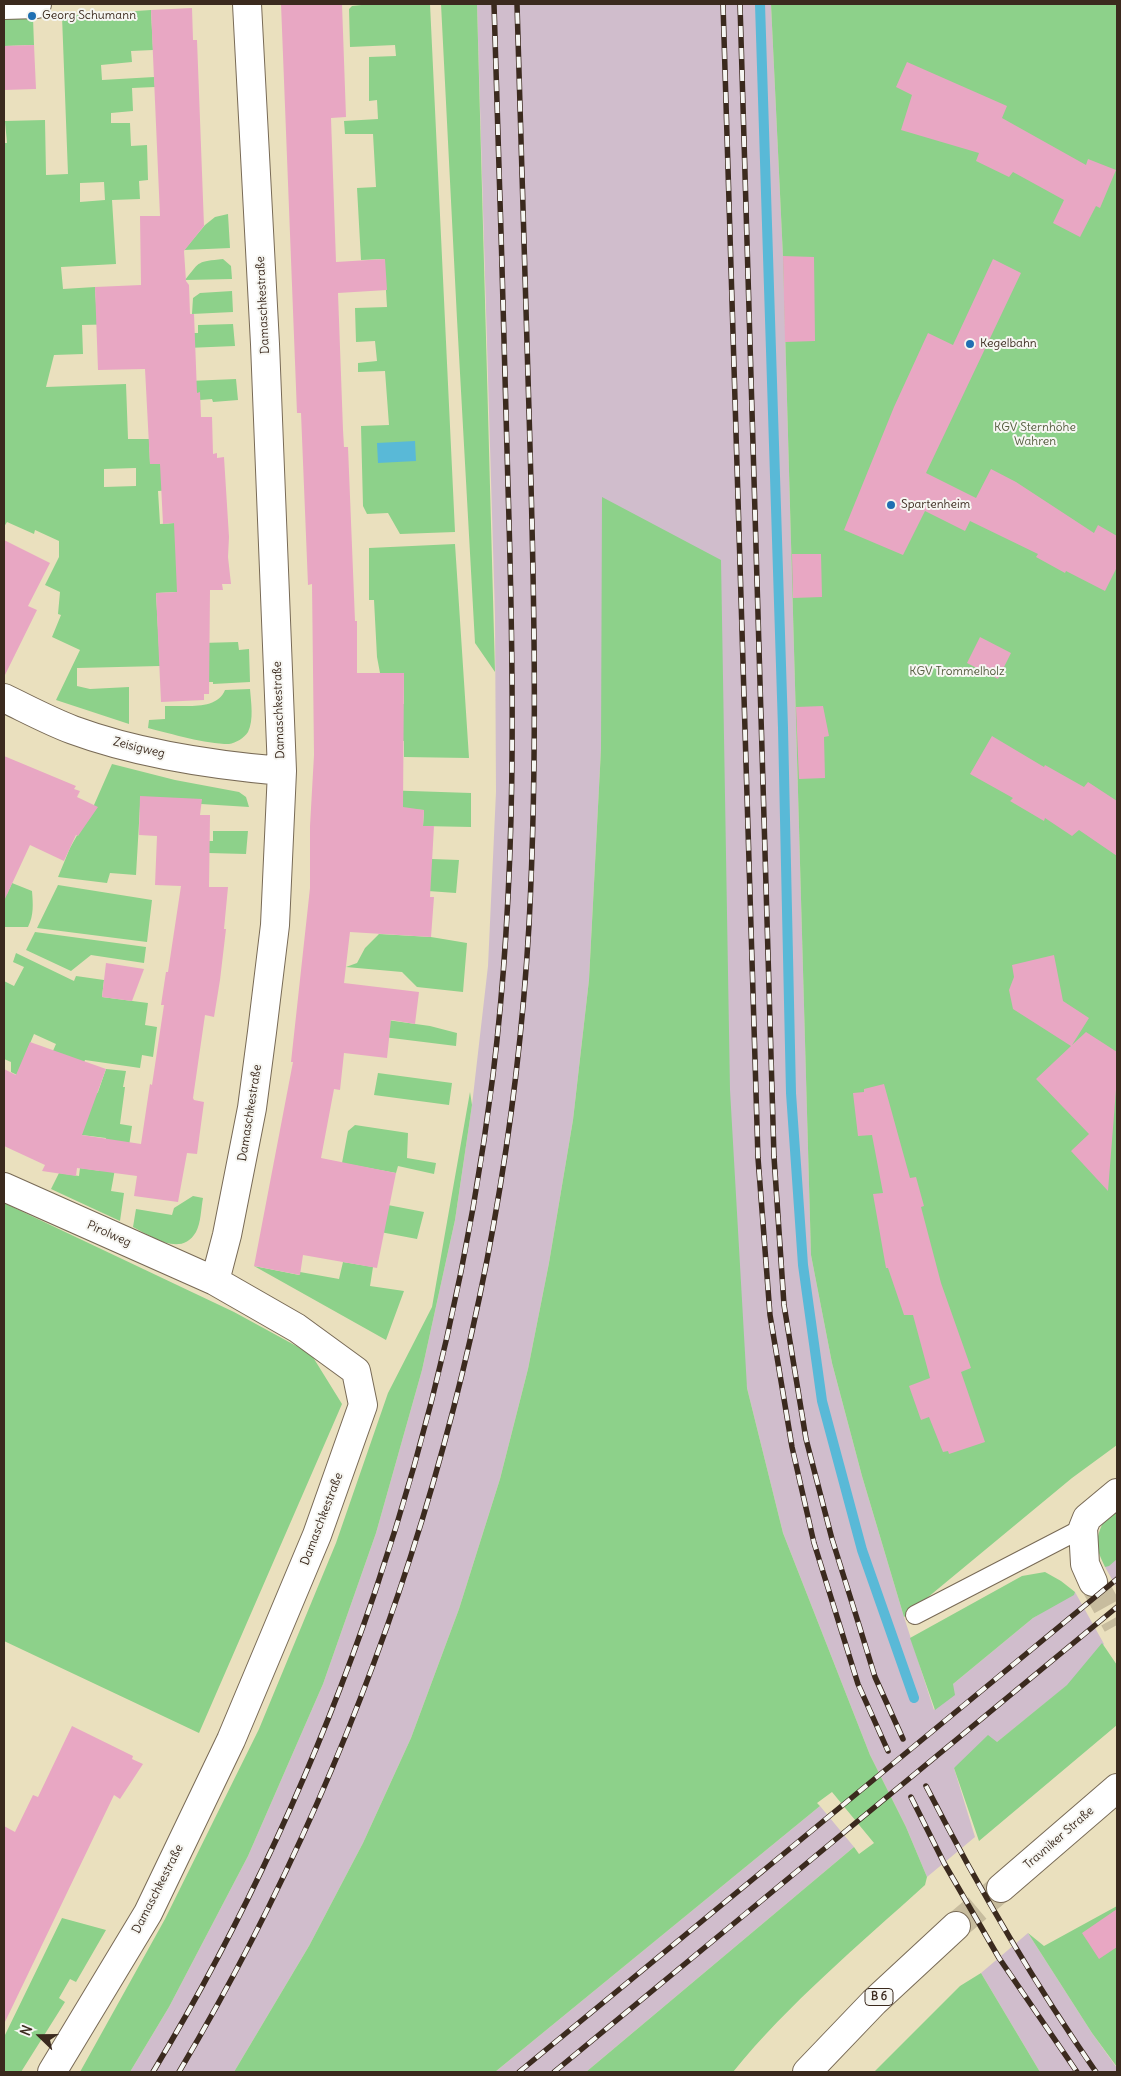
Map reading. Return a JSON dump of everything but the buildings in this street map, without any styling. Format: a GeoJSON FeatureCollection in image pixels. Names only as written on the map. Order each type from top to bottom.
{"type":"FeatureCollection","features":[{"type":"Feature","properties":{"kind":"street"},"geometry":{"type":"LineString","coordinates":[[4,5],[37,4]]}},
{"type":"Feature","properties":{"kind":"street","name":"Damaschkestraße"},"geometry":{"type":"LineString","coordinates":[[52,2072],[148,1913],[231,1740],[317,1534],[363,1405],[356,1371],[297,1328],[215,1281],[231,1216],[252,1108],[275,925],[282,771],[265,344],[247,4]]}},
{"type":"Feature","properties":{"kind":"street","name":"Zeisigweg"},"geometry":{"type":"LineString","coordinates":[[4,698],[51,721],[99,738],[193,760],[282,771]]}},
{"type":"Feature","properties":{"kind":"street","name":"Pirolweg"},"geometry":{"type":"LineString","coordinates":[[4,1187],[215,1281]]}},
{"type":"Feature","properties":{"kind":"street"},"geometry":{"type":"LineString","coordinates":[[1093,1582],[1085,1564],[1083,1528],[1087,1518],[1117,1493]]}},
{"type":"Feature","properties":{"kind":"street","name":"Travniker Straße"},"geometry":{"type":"LineString","coordinates":[[1001,1888],[1117,1788]]}},
{"type":"Feature","properties":{"kind":"street","name":"B 6"},"geometry":{"type":"LineString","coordinates":[[807,2072],[874,2002],[956,1926]]}},
{"type":"Feature","properties":{"kind":"lane"},"geometry":{"type":"LineString","coordinates":[[915,1615],[1083,1528]]}},
{"type":"Feature","properties":{"kind":"shaded area"},"geometry":{"type":"Polygon","coordinates":[[[477,4],[771,4],[783,257],[811,1255],[832,1363],[862,1476],[934,1710],[953,1684],[1033,1618],[1075,1592],[1104,1644],[1085,1671],[986,1751],[954,1768],[975,1837],[927,1877],[906,1827],[870,1755],[783,1533],[747,1388],[601,749],[589,980],[573,1120],[549,1263],[528,1369],[500,1479],[459,1609],[411,1738],[363,1843],[309,1946],[234,2072],[130,2072],[169,2007],[248,1856],[323,1684],[376,1533],[422,1370],[455,1220],[472,1105],[488,966],[496,792],[495,616],[477,4]]]}},
{"type":"Feature","properties":{"kind":"shaded area"},"geometry":{"type":"Polygon","coordinates":[[[1117,1554],[1117,1588],[1105,1567],[1117,1554]]]}},
{"type":"Feature","properties":{"kind":"shaded area"},"geometry":{"type":"Polygon","coordinates":[[[820,1806],[854,1847],[586,2072],[495,2072],[820,1806]]]}},
{"type":"Feature","properties":{"kind":"shaded area"},"geometry":{"type":"Polygon","coordinates":[[[1028,1933],[1092,2033],[1117,2068],[1117,2072],[1040,2072],[981,1973],[1028,1933]]]}},
{"type":"Feature","properties":{"kind":"green space"},"geometry":{"type":"Polygon","coordinates":[[[371,4],[430,4],[455,532],[400,534],[388,513],[367,514],[363,506],[361,426],[389,425],[385,371],[358,372],[358,363],[377,361],[375,341],[356,342],[355,308],[387,307],[384,259],[361,260],[357,188],[376,187],[373,134],[345,134],[344,121],[378,119],[377,100],[369,101],[369,57],[396,56],[395,45],[350,47],[349,9],[352,6],[371,4]]]}},
{"type":"Feature","properties":{"kind":"green space"},"geometry":{"type":"Polygon","coordinates":[[[441,4],[477,4],[495,672],[475,643],[441,4]]]}},
{"type":"Feature","properties":{"kind":"green space","name":"KGV Trommelholz"},"geometry":{"type":"Polygon","coordinates":[[[771,4],[1117,4],[1117,1445],[1072,1478],[904,1617],[862,1476],[832,1363],[811,1255],[783,257],[771,4]]]}},
{"type":"Feature","properties":{"kind":"green space"},"geometry":{"type":"Polygon","coordinates":[[[151,10],[153,50],[131,51],[132,62],[101,65],[102,80],[154,77],[155,87],[132,88],[133,111],[111,113],[111,123],[130,123],[131,146],[147,145],[148,180],[139,181],[140,199],[112,200],[116,264],[61,267],[63,289],[95,287],[96,304],[120,303],[120,324],[82,325],[83,354],[54,355],[46,387],[126,384],[128,439],[149,439],[150,464],[160,464],[173,490],[158,491],[160,524],[175,523],[178,592],[156,593],[160,666],[77,668],[77,686],[90,689],[129,687],[129,724],[56,700],[80,650],[52,637],[61,615],[58,614],[60,592],[45,585],[59,557],[59,541],[35,530],[34,534],[7,522],[4,527],[4,143],[7,143],[5,121],[45,120],[46,175],[68,174],[62,16],[151,10]],[[104,182],[80,183],[80,202],[105,200],[104,182]],[[136,468],[104,469],[104,487],[136,486],[136,468]]]}},
{"type":"Feature","properties":{"kind":"green space"},"geometry":{"type":"Polygon","coordinates":[[[33,18],[34,45],[4,46],[4,19],[33,18]]]}},
{"type":"Feature","properties":{"kind":"green space"},"geometry":{"type":"Polygon","coordinates":[[[228,214],[230,248],[184,250],[205,225],[215,217],[228,214]]]}},
{"type":"Feature","properties":{"kind":"green space"},"geometry":{"type":"Polygon","coordinates":[[[223,259],[231,266],[232,279],[185,280],[200,263],[223,259]]]}},
{"type":"Feature","properties":{"kind":"green space"},"geometry":{"type":"Polygon","coordinates":[[[232,291],[233,312],[192,314],[193,298],[200,293],[232,291]]]}},
{"type":"Feature","properties":{"kind":"green space"},"geometry":{"type":"Polygon","coordinates":[[[233,324],[235,346],[187,348],[187,333],[198,333],[198,325],[233,324]]]}},
{"type":"Feature","properties":{"kind":"green space"},"geometry":{"type":"Polygon","coordinates":[[[236,379],[238,400],[213,402],[212,399],[200,400],[200,393],[190,393],[189,381],[236,379]]]}},
{"type":"Feature","properties":{"kind":"green space"},"geometry":{"type":"Polygon","coordinates":[[[602,497],[721,560],[730,1090],[747,1388],[783,1533],[870,1755],[906,1827],[927,1877],[925,1885],[801,1998],[733,2072],[586,2072],[854,1847],[859,1854],[874,1843],[832,1792],[817,1803],[820,1806],[495,2072],[234,2072],[309,1946],[363,1843],[411,1738],[459,1609],[500,1479],[528,1369],[549,1263],[573,1120],[589,980],[601,749],[602,497]]]}},
{"type":"Feature","properties":{"kind":"green space"},"geometry":{"type":"Polygon","coordinates":[[[455,544],[469,758],[404,757],[404,741],[381,740],[380,704],[404,704],[404,673],[380,673],[377,657],[374,600],[369,600],[369,548],[455,544]]]}},
{"type":"Feature","properties":{"kind":"green space"},"geometry":{"type":"Polygon","coordinates":[[[238,642],[239,650],[249,649],[250,682],[213,684],[213,682],[203,682],[201,643],[238,642]]]}},
{"type":"Feature","properties":{"kind":"green space"},"geometry":{"type":"Polygon","coordinates":[[[250,689],[252,711],[250,727],[240,740],[234,743],[210,742],[148,728],[149,720],[165,719],[165,706],[199,706],[215,701],[221,697],[225,690],[250,689]]]}},
{"type":"Feature","properties":{"kind":"green space"},"geometry":{"type":"Polygon","coordinates":[[[112,764],[175,780],[239,792],[246,797],[249,807],[201,804],[140,806],[136,875],[110,873],[107,883],[58,877],[70,848],[94,805],[112,764]]]}},
{"type":"Feature","properties":{"kind":"green space"},"geometry":{"type":"Polygon","coordinates":[[[381,790],[471,793],[471,827],[423,826],[424,810],[379,808],[381,790]]]}},
{"type":"Feature","properties":{"kind":"green space"},"geometry":{"type":"Polygon","coordinates":[[[213,831],[248,831],[246,854],[208,853],[201,841],[213,841],[213,831]]]}},
{"type":"Feature","properties":{"kind":"green space"},"geometry":{"type":"Polygon","coordinates":[[[432,859],[459,860],[456,893],[372,887],[432,859]]]}},
{"type":"Feature","properties":{"kind":"green space"},"geometry":{"type":"Polygon","coordinates":[[[12,883],[32,891],[32,914],[28,927],[4,927],[4,893],[7,894],[12,883]]]}},
{"type":"Feature","properties":{"kind":"green space"},"geometry":{"type":"Polygon","coordinates":[[[58,885],[152,900],[147,942],[37,928],[58,885]]]}},
{"type":"Feature","properties":{"kind":"green space"},"geometry":{"type":"Polygon","coordinates":[[[35,932],[146,947],[144,963],[91,955],[71,971],[26,950],[35,932]]]}},
{"type":"Feature","properties":{"kind":"green space"},"geometry":{"type":"Polygon","coordinates":[[[379,934],[431,937],[467,943],[463,992],[417,987],[402,972],[346,967],[357,963],[365,948],[379,934]]]}},
{"type":"Feature","properties":{"kind":"green space"},"geometry":{"type":"Polygon","coordinates":[[[16,953],[74,981],[76,976],[104,980],[102,997],[148,1003],[145,1025],[157,1027],[153,1057],[142,1055],[140,1068],[85,1060],[62,1117],[43,1074],[56,1044],[34,1034],[26,1053],[25,1079],[11,1072],[11,1062],[4,1059],[4,981],[14,986],[24,967],[13,962],[16,953]]]}},
{"type":"Feature","properties":{"kind":"green space"},"geometry":{"type":"Polygon","coordinates":[[[387,1020],[430,1026],[457,1033],[456,1046],[359,1034],[387,1020]]]}},
{"type":"Feature","properties":{"kind":"green space"},"geometry":{"type":"Polygon","coordinates":[[[106,1069],[126,1071],[120,1124],[132,1126],[127,1159],[117,1158],[111,1191],[124,1193],[120,1221],[51,1189],[59,1173],[79,1176],[80,1168],[101,1171],[106,1138],[82,1135],[53,1148],[98,1092],[106,1069]]]}},
{"type":"Feature","properties":{"kind":"green space"},"geometry":{"type":"Polygon","coordinates":[[[378,1073],[452,1083],[449,1105],[374,1095],[378,1073]]]}},
{"type":"Feature","properties":{"kind":"green space"},"geometry":{"type":"Polygon","coordinates":[[[470,1092],[472,1105],[455,1220],[422,1370],[376,1533],[323,1684],[248,1856],[169,2007],[130,2072],[80,2072],[165,1919],[259,1729],[336,1543],[388,1393],[432,1307],[470,1092]]]}},
{"type":"Feature","properties":{"kind":"green space"},"geometry":{"type":"Polygon","coordinates":[[[355,1125],[408,1133],[407,1158],[436,1163],[434,1174],[398,1166],[396,1173],[342,1163],[348,1131],[355,1125]]]}},
{"type":"Feature","properties":{"kind":"green space"},"geometry":{"type":"Polygon","coordinates":[[[336,1195],[424,1212],[417,1239],[354,1227],[336,1195]]]}},
{"type":"Feature","properties":{"kind":"green space"},"geometry":{"type":"Polygon","coordinates":[[[193,1196],[203,1198],[199,1224],[190,1240],[174,1244],[166,1243],[133,1227],[136,1209],[172,1215],[174,1208],[193,1196]]]}},
{"type":"Feature","properties":{"kind":"green space"},"geometry":{"type":"Polygon","coordinates":[[[4,1203],[234,1312],[311,1354],[342,1404],[199,1733],[4,1641],[4,1203]]]}},
{"type":"Feature","properties":{"kind":"green space"},"geometry":{"type":"Polygon","coordinates":[[[343,1262],[373,1267],[370,1286],[404,1291],[386,1340],[254,1266],[299,1275],[300,1272],[339,1279],[343,1262]]]}},
{"type":"Feature","properties":{"kind":"green space"},"geometry":{"type":"Polygon","coordinates":[[[1117,1504],[1117,1559],[1105,1567],[1097,1543],[1101,1527],[1113,1507],[1117,1504]]]}},
{"type":"Feature","properties":{"kind":"green space"},"geometry":{"type":"Polygon","coordinates":[[[1045,1572],[1075,1592],[1074,1595],[1033,1618],[953,1684],[955,1695],[935,1710],[910,1638],[1022,1576],[1045,1572]]]}},
{"type":"Feature","properties":{"kind":"green space"},"geometry":{"type":"Polygon","coordinates":[[[1102,1643],[1117,1665],[1117,1725],[979,1841],[954,1768],[988,1735],[997,1742],[1067,1685],[1102,1643]]]}},
{"type":"Feature","properties":{"kind":"green space"},"geometry":{"type":"Polygon","coordinates":[[[1117,1906],[1117,2067],[1092,2033],[1028,1933],[1044,1946],[1117,1906]]]}},
{"type":"Feature","properties":{"kind":"green space"},"geometry":{"type":"Polygon","coordinates":[[[62,1918],[106,1930],[76,1982],[70,1979],[59,1998],[65,2002],[21,2072],[4,2072],[4,2037],[62,1918]]]}},
{"type":"Feature","properties":{"kind":"green space"},"geometry":{"type":"Polygon","coordinates":[[[981,1973],[1040,2072],[874,2072],[960,1986],[981,1973]]]}},
{"type":"Feature","properties":{"kind":"water"},"geometry":{"type":"Polygon","coordinates":[[[415,441],[416,461],[378,463],[377,443],[415,441]]]}},
{"type":"Feature","properties":{"kind":"waterway"},"geometry":{"type":"LineString","coordinates":[[760,4],[783,728],[791,1093],[803,1265],[822,1401],[862,1550],[914,1698]]}},
{"type":"Feature","properties":{"kind":"tunnel"},"geometry":{"type":"LineString","coordinates":[[1093,1582],[1117,1625]]}},
{"type":"Feature","properties":{"kind":"tunnel"},"geometry":{"type":"LineString","coordinates":[[956,1926],[1001,1888]]}},
{"type":"Feature","properties":{"kind":"railway"},"geometry":{"type":"LineString","coordinates":[[153,2072],[218,1956],[277,1837],[329,1716],[375,1592],[414,1465],[447,1337],[473,1206],[493,1075],[501,1002],[510,855],[512,781],[512,633],[494,4]]}},
{"type":"Feature","properties":{"kind":"railway"},"geometry":{"type":"LineString","coordinates":[[179,2072],[252,1940],[317,1803],[374,1663],[422,1520],[462,1373],[493,1225],[516,1076],[529,925],[534,796],[532,539],[517,4]]}},
{"type":"Feature","properties":{"kind":"railway"},"geometry":{"type":"LineString","coordinates":[[723,4],[758,1158],[770,1315],[792,1447],[814,1543],[858,1684],[888,1751]]}},
{"type":"Feature","properties":{"kind":"railway"},"geometry":{"type":"LineString","coordinates":[[740,4],[774,1157],[784,1305],[806,1439],[832,1539],[875,1677],[903,1739]]}},
{"type":"Feature","properties":{"kind":"railway"},"geometry":{"type":"LineString","coordinates":[[519,2072],[1117,1579]]}},
{"type":"Feature","properties":{"kind":"railway"},"geometry":{"type":"LineString","coordinates":[[554,2072],[1117,1607]]}},
{"type":"Feature","properties":{"kind":"railway"},"geometry":{"type":"LineString","coordinates":[[926,1786],[1006,1932],[1096,2072]]}},
{"type":"Feature","properties":{"kind":"railway"},"geometry":{"type":"LineString","coordinates":[[911,1797],[944,1863],[999,1958],[1077,2072]]}},
{"type":"Feature","properties":{"kind":"place","name":"Georg Schumann"},"geometry":{"type":"Point","coordinates":[32,16]}},
{"type":"Feature","properties":{"kind":"place","name":"Kegelbahn"},"geometry":{"type":"Point","coordinates":[970,344]}},
{"type":"Feature","properties":{"kind":"place","name":"Spartenheim"},"geometry":{"type":"Point","coordinates":[891,505]}},
{"type":"Feature","properties":{"kind":"park label","name":"KGV Sternhöhe Wahren"},"geometry":{"type":"Point","coordinates":[1035,435]}}]}
